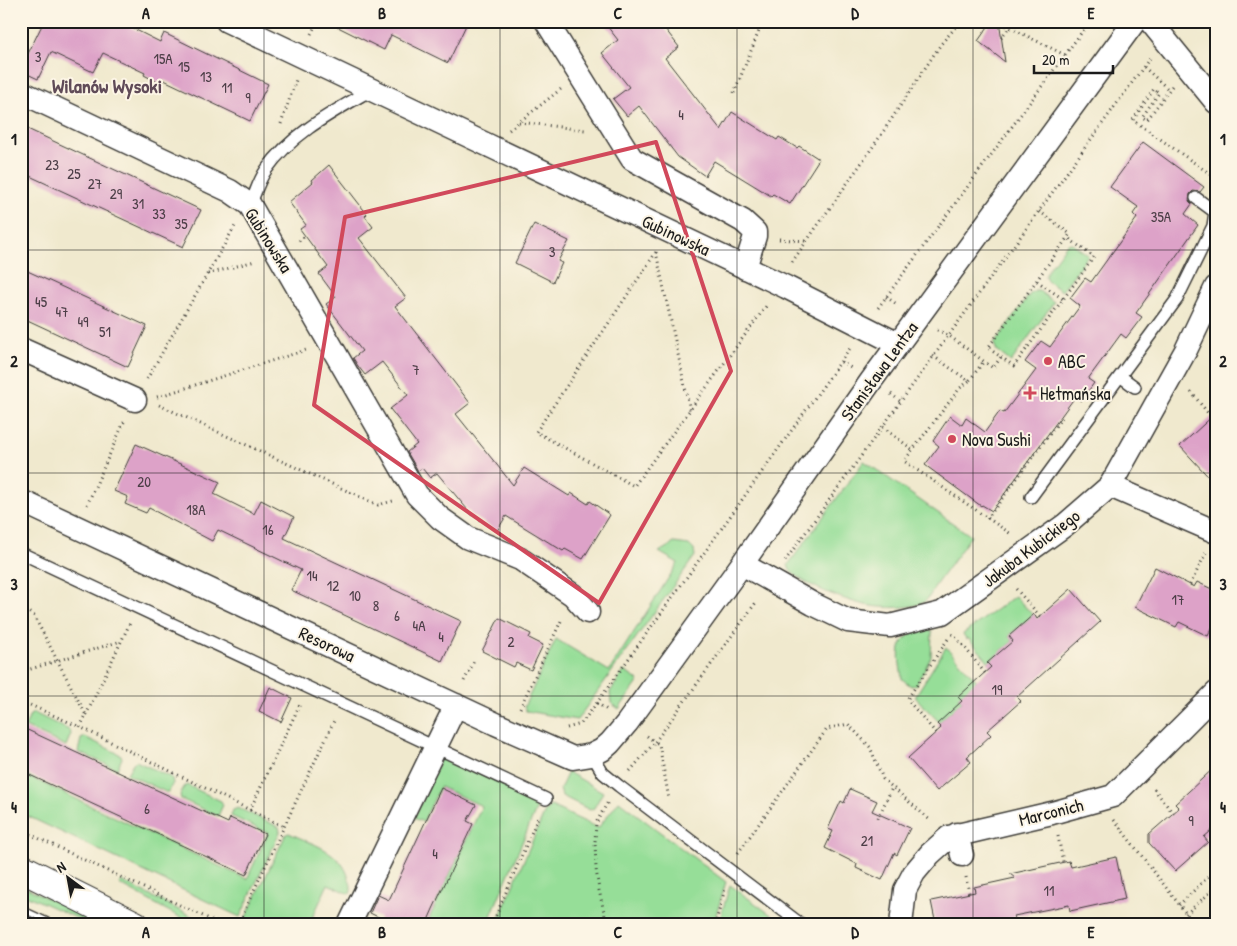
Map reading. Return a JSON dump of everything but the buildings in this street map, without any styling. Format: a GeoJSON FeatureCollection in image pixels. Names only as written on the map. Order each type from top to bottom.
{"type":"FeatureCollection","features":[{"type":"Feature","properties":{"kind":"main road"},"geometry":{"type":"LineString","coordinates":[[21,868],[135,925]]}},
{"type":"Feature","properties":{"kind":"street","name":"Gubinowska"},"geometry":{"type":"LineString","coordinates":[[227,21],[745,268],[778,294],[812,301],[898,344]]}},
{"type":"Feature","properties":{"kind":"street"},"geometry":{"type":"LineString","coordinates":[[546,21],[632,159],[744,221],[755,232],[756,236],[745,268]]}},
{"type":"Feature","properties":{"kind":"street","name":"Stanisława Lentza"},"geometry":{"type":"LineString","coordinates":[[635,729],[742,564],[898,344],[1134,21]]}},
{"type":"Feature","properties":{"kind":"street"},"geometry":{"type":"LineString","coordinates":[[1150,21],[1216,102]]}},
{"type":"Feature","properties":{"kind":"street","name":"Gubinowska"},"geometry":{"type":"LineString","coordinates":[[21,92],[230,191],[250,205],[417,495],[440,518],[468,538],[520,560],[573,594],[588,612]]}},
{"type":"Feature","properties":{"kind":"street","name":"Jakuba Kubickiego"},"geometry":{"type":"LineString","coordinates":[[742,564],[813,604],[848,621],[890,626],[942,613],[1065,525],[1110,486],[1186,350],[1216,286]]}},
{"type":"Feature","properties":{"kind":"street"},"geometry":{"type":"LineString","coordinates":[[21,349],[142,400]]}},
{"type":"Feature","properties":{"kind":"street"},"geometry":{"type":"LineString","coordinates":[[1110,486],[1216,532]]}},
{"type":"Feature","properties":{"kind":"street","name":"Resorowa"},"geometry":{"type":"LineString","coordinates":[[21,501],[459,695],[573,758],[592,755]]}},
{"type":"Feature","properties":{"kind":"street","name":"Marconich"},"geometry":{"type":"LineString","coordinates":[[901,925],[905,890],[914,873],[930,854],[956,842],[1112,796],[1216,693]]}},
{"type":"Feature","properties":{"kind":"street"},"geometry":{"type":"LineString","coordinates":[[349,925],[459,695]]}},
{"type":"Feature","properties":{"kind":"street"},"geometry":{"type":"LineString","coordinates":[[592,755],[635,729]]}},
{"type":"Feature","properties":{"kind":"lane"},"geometry":{"type":"LineString","coordinates":[[250,205],[266,170],[291,142],[312,125],[371,90]]}},
{"type":"Feature","properties":{"kind":"lane"},"geometry":{"type":"LineString","coordinates":[[1030,497],[1177,299],[1213,226],[1215,212],[1196,198]]}},
{"type":"Feature","properties":{"kind":"lane"},"geometry":{"type":"LineString","coordinates":[[1120,376],[1135,387]]}},
{"type":"Feature","properties":{"kind":"lane"},"geometry":{"type":"LineString","coordinates":[[21,553],[546,799]]}},
{"type":"Feature","properties":{"kind":"lane"},"geometry":{"type":"LineString","coordinates":[[592,755],[603,773],[619,786],[802,925]]}},
{"type":"Feature","properties":{"kind":"lane"},"geometry":{"type":"LineString","coordinates":[[21,912],[49,925]]}},
{"type":"Feature","properties":{"kind":"path"},"geometry":{"type":"LineString","coordinates":[[734,93],[763,21]]}},
{"type":"Feature","properties":{"kind":"path"},"geometry":{"type":"LineString","coordinates":[[659,247],[536,432],[634,486],[793,275],[785,271],[879,138],[941,44],[961,21]]}},
{"type":"Feature","properties":{"kind":"path"},"geometry":{"type":"LineString","coordinates":[[997,21],[1065,55]]}},
{"type":"Feature","properties":{"kind":"path"},"geometry":{"type":"LineString","coordinates":[[873,314],[1090,21]]}},
{"type":"Feature","properties":{"kind":"path"},"geometry":{"type":"LineString","coordinates":[[1001,38],[1009,27]]}},
{"type":"Feature","properties":{"kind":"path"},"geometry":{"type":"LineString","coordinates":[[628,773],[655,742],[771,580],[838,493],[948,335],[1165,39]]}},
{"type":"Feature","properties":{"kind":"path"},"geometry":{"type":"LineString","coordinates":[[1144,67],[1169,90],[1148,120],[1142,117],[1159,93],[1154,89],[1133,120],[1216,178]]}},
{"type":"Feature","properties":{"kind":"path"},"geometry":{"type":"LineString","coordinates":[[502,134],[579,74]]}},
{"type":"Feature","properties":{"kind":"path"},"geometry":{"type":"LineString","coordinates":[[519,122],[617,134]]}},
{"type":"Feature","properties":{"kind":"path"},"geometry":{"type":"LineString","coordinates":[[84,511],[207,274],[238,220],[250,205]]}},
{"type":"Feature","properties":{"kind":"path"},"geometry":{"type":"LineString","coordinates":[[1039,211],[1070,234],[988,348],[1014,366],[1094,257],[1068,238]]}},
{"type":"Feature","properties":{"kind":"path"},"geometry":{"type":"LineString","coordinates":[[656,252],[690,410]]}},
{"type":"Feature","properties":{"kind":"path"},"geometry":{"type":"LineString","coordinates":[[207,274],[260,260]]}},
{"type":"Feature","properties":{"kind":"path"},"geometry":{"type":"LineString","coordinates":[[1036,281],[1063,299]]}},
{"type":"Feature","properties":{"kind":"path"},"geometry":{"type":"LineString","coordinates":[[948,335],[993,368],[1001,357]]}},
{"type":"Feature","properties":{"kind":"path"},"geometry":{"type":"LineString","coordinates":[[142,400],[329,342]]}},
{"type":"Feature","properties":{"kind":"path"},"geometry":{"type":"LineString","coordinates":[[565,728],[581,724],[592,710],[852,346]]}},
{"type":"Feature","properties":{"kind":"path"},"geometry":{"type":"LineString","coordinates":[[933,356],[969,381]]}},
{"type":"Feature","properties":{"kind":"path"},"geometry":{"type":"LineString","coordinates":[[984,361],[969,381],[960,388],[904,460],[1014,536]]}},
{"type":"Feature","properties":{"kind":"path"},"geometry":{"type":"LineString","coordinates":[[1189,390],[1208,413]]}},
{"type":"Feature","properties":{"kind":"path"},"geometry":{"type":"LineString","coordinates":[[142,400],[378,505],[417,495]]}},
{"type":"Feature","properties":{"kind":"path"},"geometry":{"type":"LineString","coordinates":[[988,519],[1063,416]]}},
{"type":"Feature","properties":{"kind":"path"},"geometry":{"type":"LineString","coordinates":[[883,427],[913,450]]}},
{"type":"Feature","properties":{"kind":"path"},"geometry":{"type":"LineString","coordinates":[[1190,585],[1202,560]]}},
{"type":"Feature","properties":{"kind":"path"},"geometry":{"type":"LineString","coordinates":[[1020,593],[1040,616]]}},
{"type":"Feature","properties":{"kind":"path"},"geometry":{"type":"LineString","coordinates":[[517,714],[573,594]]}},
{"type":"Feature","properties":{"kind":"path"},"geometry":{"type":"LineString","coordinates":[[21,607],[34,616],[86,715]]}},
{"type":"Feature","properties":{"kind":"path"},"geometry":{"type":"LineString","coordinates":[[80,727],[138,607]]}},
{"type":"Feature","properties":{"kind":"path"},"geometry":{"type":"LineString","coordinates":[[936,733],[908,698],[951,634]]}},
{"type":"Feature","properties":{"kind":"path"},"geometry":{"type":"LineString","coordinates":[[21,672],[121,640]]}},
{"type":"Feature","properties":{"kind":"path"},"geometry":{"type":"LineString","coordinates":[[962,644],[985,673]]}},
{"type":"Feature","properties":{"kind":"path"},"geometry":{"type":"LineString","coordinates":[[459,695],[475,660]]}},
{"type":"Feature","properties":{"kind":"path"},"geometry":{"type":"LineString","coordinates":[[250,810],[308,686]]}},
{"type":"Feature","properties":{"kind":"path"},"geometry":{"type":"LineString","coordinates":[[21,701],[80,727],[284,827]]}},
{"type":"Feature","properties":{"kind":"path"},"geometry":{"type":"LineString","coordinates":[[241,922],[246,905],[342,702]]}},
{"type":"Feature","properties":{"kind":"path"},"geometry":{"type":"LineString","coordinates":[[735,858],[827,729],[848,724],[870,747],[883,779],[956,842]]}},
{"type":"Feature","properties":{"kind":"path"},"geometry":{"type":"LineString","coordinates":[[635,729],[659,744],[670,808]]}},
{"type":"Feature","properties":{"kind":"path"},"geometry":{"type":"LineString","coordinates":[[878,818],[892,788]]}},
{"type":"Feature","properties":{"kind":"path"},"geometry":{"type":"LineString","coordinates":[[607,925],[599,890],[595,842],[596,823],[609,798]]}},
{"type":"Feature","properties":{"kind":"path"},"geometry":{"type":"LineString","coordinates":[[492,925],[546,799]]}},
{"type":"Feature","properties":{"kind":"path"},"geometry":{"type":"LineString","coordinates":[[1163,799],[1173,813]]}},
{"type":"Feature","properties":{"kind":"path"},"geometry":{"type":"LineString","coordinates":[[1112,818],[1195,925]]}},
{"type":"Feature","properties":{"kind":"path"},"geometry":{"type":"LineString","coordinates":[[21,830],[222,925]]}},
{"type":"Feature","properties":{"kind":"path"},"geometry":{"type":"LineString","coordinates":[[1058,836],[1063,862]]}},
{"type":"Feature","properties":{"kind":"path"},"geometry":{"type":"LineString","coordinates":[[1179,905],[1216,869]]}},
{"type":"Feature","properties":{"kind":"path"},"geometry":{"type":"LineString","coordinates":[[715,925],[726,883]]}},
{"type":"Feature","properties":{"kind":"path"},"geometry":{"type":"LineString","coordinates":[[1186,914],[1216,888]]}},
{"type":"Feature","properties":{"kind":"highlighted area"},"geometry":{"type":"Polygon","coordinates":[[[656,142],[731,371],[599,603],[314,405],[345,217],[656,142]]]}},
{"type":"Feature","properties":{"kind":"green space"},"geometry":{"type":"Polygon","coordinates":[[[1072,243],[1088,255],[1062,291],[1047,281],[1045,276],[1067,244],[1072,243]]]}},
{"type":"Feature","properties":{"kind":"green space"},"geometry":{"type":"Polygon","coordinates":[[[1039,291],[1054,302],[1011,362],[997,351],[994,344],[1030,294],[1039,291]]]}},
{"type":"Feature","properties":{"kind":"green space"},"geometry":{"type":"Polygon","coordinates":[[[864,461],[971,536],[924,602],[906,607],[883,607],[851,601],[811,585],[792,572],[788,565],[864,461]]]}},
{"type":"Feature","properties":{"kind":"green space"},"geometry":{"type":"Polygon","coordinates":[[[674,543],[689,545],[694,550],[695,556],[577,720],[526,711],[524,707],[556,639],[609,671],[678,563],[659,552],[674,543]]]}},
{"type":"Feature","properties":{"kind":"green space"},"geometry":{"type":"Polygon","coordinates":[[[1015,596],[1033,615],[1009,636],[1013,641],[989,662],[963,634],[1015,596]]]}},
{"type":"Feature","properties":{"kind":"green space"},"geometry":{"type":"Polygon","coordinates":[[[922,627],[928,627],[932,632],[931,657],[916,685],[911,686],[902,679],[899,652],[902,643],[907,637],[922,627]]]}},
{"type":"Feature","properties":{"kind":"green space"},"geometry":{"type":"Polygon","coordinates":[[[946,647],[977,681],[958,697],[962,701],[939,722],[916,698],[916,695],[946,647]]]}},
{"type":"Feature","properties":{"kind":"green space"},"geometry":{"type":"Polygon","coordinates":[[[624,671],[639,681],[619,709],[611,703],[610,692],[624,671]]]}},
{"type":"Feature","properties":{"kind":"green space"},"geometry":{"type":"Polygon","coordinates":[[[34,713],[69,730],[71,734],[66,746],[25,727],[30,715],[34,713]]]}},
{"type":"Feature","properties":{"kind":"green space"},"geometry":{"type":"Polygon","coordinates":[[[85,737],[121,755],[122,758],[117,769],[78,752],[81,739],[85,737]]]}},
{"type":"Feature","properties":{"kind":"green space"},"geometry":{"type":"Polygon","coordinates":[[[444,756],[536,799],[538,805],[487,925],[426,925],[482,806],[440,787],[423,822],[414,818],[441,758],[444,756]]]}},
{"type":"Feature","properties":{"kind":"green space"},"geometry":{"type":"Polygon","coordinates":[[[136,761],[172,778],[173,783],[168,793],[127,774],[136,761]]]}},
{"type":"Feature","properties":{"kind":"green space"},"geometry":{"type":"Polygon","coordinates":[[[568,772],[603,792],[594,808],[590,810],[562,796],[560,789],[568,772]]]}},
{"type":"Feature","properties":{"kind":"green space"},"geometry":{"type":"Polygon","coordinates":[[[21,773],[247,879],[268,833],[231,816],[233,810],[238,808],[279,827],[280,832],[240,917],[21,813],[21,773]]]}},
{"type":"Feature","properties":{"kind":"green space"},"geometry":{"type":"Polygon","coordinates":[[[187,785],[221,801],[223,805],[218,816],[181,799],[180,795],[187,785]]]}},
{"type":"Feature","properties":{"kind":"green space"},"geometry":{"type":"Polygon","coordinates":[[[619,801],[726,882],[713,925],[496,925],[546,809],[551,806],[598,828],[619,801]]]}},
{"type":"Feature","properties":{"kind":"green space"},"geometry":{"type":"Polygon","coordinates":[[[289,833],[325,850],[340,862],[350,881],[350,894],[328,884],[309,925],[257,925],[245,919],[286,834],[289,833]]]}},
{"type":"Feature","properties":{"kind":"green space"},"geometry":{"type":"Polygon","coordinates":[[[121,881],[209,925],[194,925],[119,884],[121,881]]]}},
{"type":"Feature","properties":{"kind":"green space"},"geometry":{"type":"Polygon","coordinates":[[[21,885],[102,925],[92,925],[21,893],[21,885]]]}},
{"type":"Feature","properties":{"kind":"green space"},"geometry":{"type":"Polygon","coordinates":[[[730,885],[785,925],[718,925],[730,885]]]}},
{"type":"Feature","properties":{"kind":"tram line"},"geometry":{"type":"LineString","coordinates":[[21,912],[49,925]]}},
{"type":"Feature","properties":{"kind":"place","name":"ABC"},"geometry":{"type":"Point","coordinates":[1048,361]}},
{"type":"Feature","properties":{"kind":"place","name":"Hetmańska"},"geometry":{"type":"Point","coordinates":[1030,393]}},
{"type":"Feature","properties":{"kind":"place","name":"Nova Sushi"},"geometry":{"type":"Point","coordinates":[952,439]}},
{"type":"Feature","properties":{"kind":"district","name":"Wilanów Wysoki"},"geometry":{"type":"Point","coordinates":[107,85]}}]}
